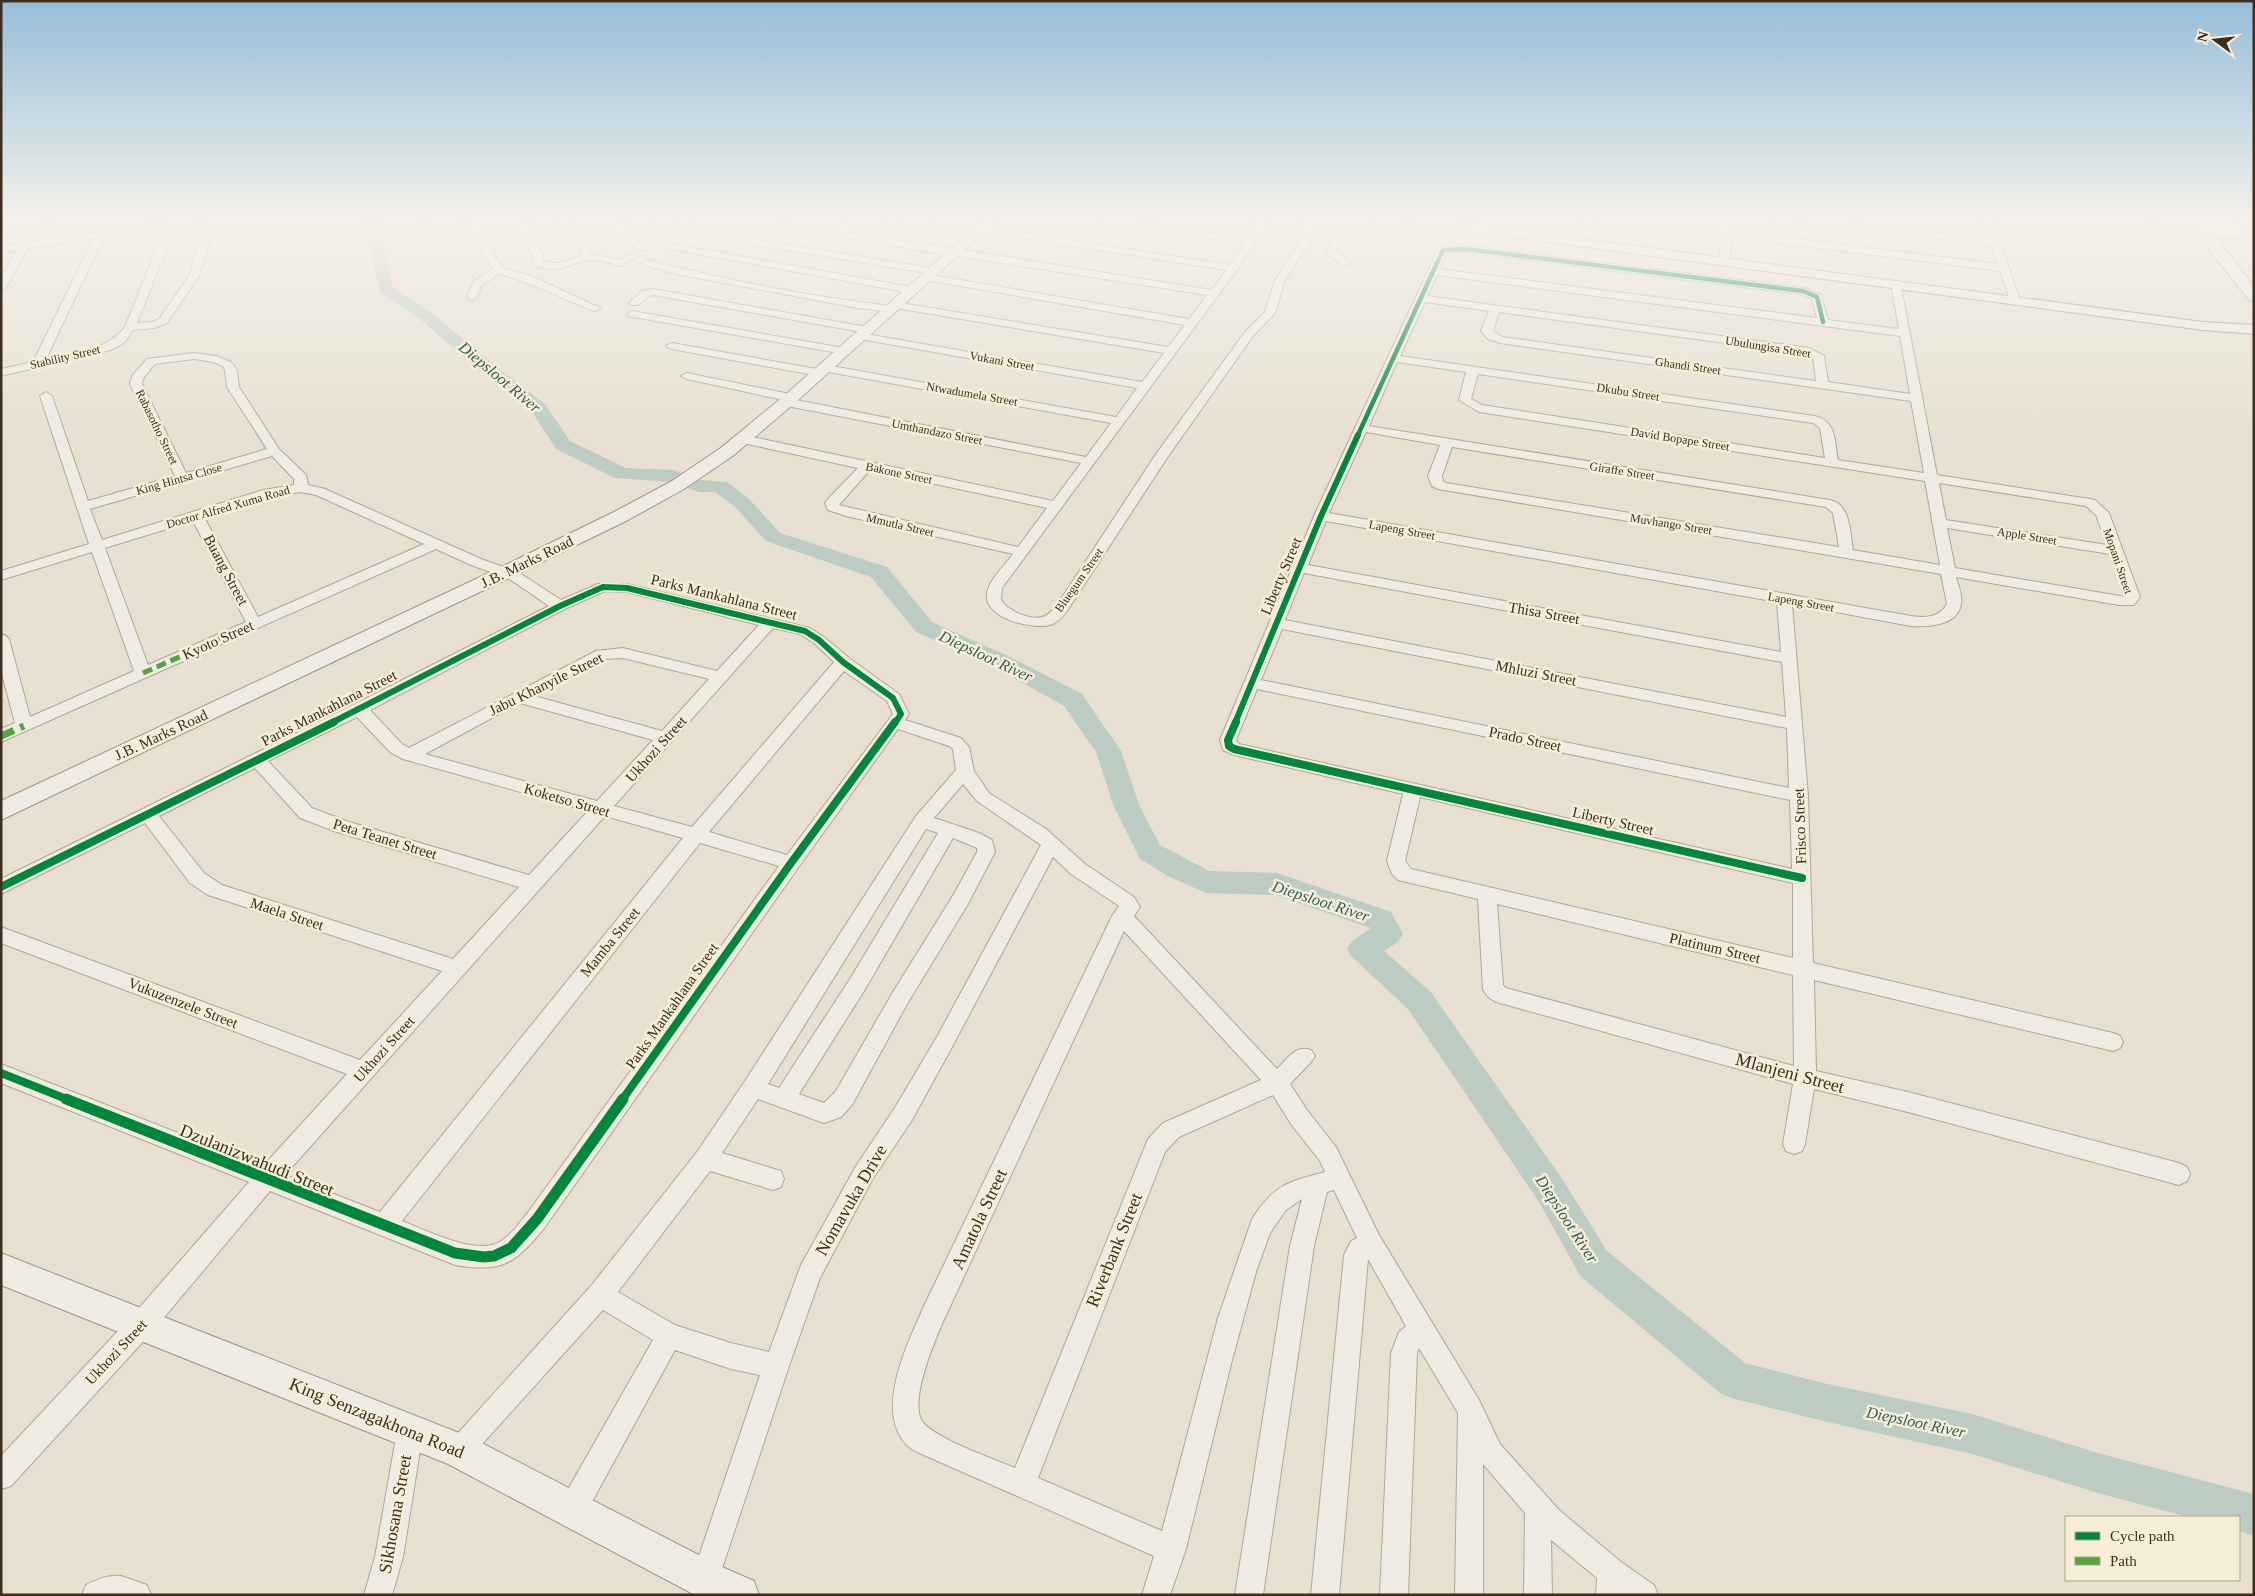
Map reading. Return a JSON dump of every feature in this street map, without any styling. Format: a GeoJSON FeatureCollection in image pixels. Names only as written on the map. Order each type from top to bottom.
{"type":"FeatureCollection","features":[{"type":"Feature","properties":{"kind":"street"},"geometry":{"type":"LineString","coordinates":[[38,363],[72,293]]}},
{"type":"Feature","properties":{"kind":"street","name":"Stability Street"},"geometry":{"type":"LineString","coordinates":[[1,373],[107,348],[121,340],[130,327],[143,293]]}},
{"type":"Feature","properties":{"kind":"street"},"geometry":{"type":"LineString","coordinates":[[130,327],[154,325],[163,321],[182,293]]}},
{"type":"Feature","properties":{"kind":"street"},"geometry":{"type":"LineString","coordinates":[[558,293],[595,308]]}},
{"type":"Feature","properties":{"kind":"street","name":"Vukani Street"},"geometry":{"type":"LineString","coordinates":[[646,293],[633,308],[844,350]]}},
{"type":"Feature","properties":{"kind":"street","name":"Vukani Street"},"geometry":{"type":"LineString","coordinates":[[661,293],[1144,386]]}},
{"type":"Feature","properties":{"kind":"street"},"geometry":{"type":"LineString","coordinates":[[811,293],[1169,351]]}},
{"type":"Feature","properties":{"kind":"street","name":"J.B. Marks Road"},"geometry":{"type":"LineString","coordinates":[[1,811],[506,572],[621,516],[678,485],[743,439],[907,293]]}},
{"type":"Feature","properties":{"kind":"street"},"geometry":{"type":"LineString","coordinates":[[1034,293],[1191,323]]}},
{"type":"Feature","properties":{"kind":"street","name":"Bluegum Street"},"geometry":{"type":"LineString","coordinates":[[1213,293],[995,588],[993,599],[998,607],[1007,613],[1028,620],[1046,620],[1056,615],[1167,449],[1249,334],[1270,313],[1276,293]]}},
{"type":"Feature","properties":{"kind":"street","name":"Liberty Street"},"geometry":{"type":"LineString","coordinates":[[1423,293],[1321,516],[1228,735],[1229,746],[1413,790],[1802,878]]}},
{"type":"Feature","properties":{"kind":"street"},"geometry":{"type":"LineString","coordinates":[[1605,293],[1905,333]]}},
{"type":"Feature","properties":{"kind":"street","name":"Liberty Street"},"geometry":{"type":"LineString","coordinates":[[1810,293],[1817,297],[1823,322]]}},
{"type":"Feature","properties":{"kind":"street","name":"Lapeng Street"},"geometry":{"type":"LineString","coordinates":[[1321,516],[1911,621],[1934,622],[1949,613],[1954,604],[1898,293]]}},
{"type":"Feature","properties":{"kind":"street"},"geometry":{"type":"LineString","coordinates":[[1967,293],[2190,324],[2251,313],[2240,293]]}},
{"type":"Feature","properties":{"kind":"street"},"geometry":{"type":"LineString","coordinates":[[2013,293],[2015,300]]}},
{"type":"Feature","properties":{"kind":"street","name":"Ubulungisa Street"},"geometry":{"type":"LineString","coordinates":[[1421,298],[1808,351],[1818,356],[1824,385]]}},
{"type":"Feature","properties":{"kind":"street","name":"Ghandi Street"},"geometry":{"type":"LineString","coordinates":[[1495,309],[1487,331],[1492,337],[1500,340],[1916,398]]}},
{"type":"Feature","properties":{"kind":"street","name":"Ntwadumela Street"},"geometry":{"type":"LineString","coordinates":[[672,346],[1118,421]]}},
{"type":"Feature","properties":{"kind":"street","name":"Rabasotho Street"},"geometry":{"type":"LineString","coordinates":[[182,478],[137,389],[138,376],[149,363],[157,359],[194,356],[223,361],[230,367],[234,387],[274,451]]}},
{"type":"Feature","properties":{"kind":"street","name":"Dkubu Street"},"geometry":{"type":"LineString","coordinates":[[1393,358],[1815,420],[1823,423],[1826,428],[1832,462]]}},
{"type":"Feature","properties":{"kind":"street","name":"David Bopape Street"},"geometry":{"type":"LineString","coordinates":[[1473,369],[1465,399],[1473,406],[1930,477]]}},
{"type":"Feature","properties":{"kind":"street","name":"Umthandazo Street"},"geometry":{"type":"LineString","coordinates":[[687,376],[789,400],[1088,462]]}},
{"type":"Feature","properties":{"kind":"street"},"geometry":{"type":"LineString","coordinates":[[46,396],[83,507],[143,673]]}},
{"type":"Feature","properties":{"kind":"street","name":"Giraffe Street"},"geometry":{"type":"LineString","coordinates":[[1360,428],[1830,504],[1839,512],[1846,552]]}},
{"type":"Feature","properties":{"kind":"street","name":"Bakone Street"},"geometry":{"type":"LineString","coordinates":[[743,439],[1056,506]]}},
{"type":"Feature","properties":{"kind":"street","name":"Muvhango Street"},"geometry":{"type":"LineString","coordinates":[[1446,443],[1435,476],[1437,483],[1443,486],[1947,570]]}},
{"type":"Feature","properties":{"kind":"street"},"geometry":{"type":"LineString","coordinates":[[274,451],[301,478],[301,488]]}},
{"type":"Feature","properties":{"kind":"street","name":"King Hintsa Close"},"geometry":{"type":"LineString","coordinates":[[83,507],[274,451]]}},
{"type":"Feature","properties":{"kind":"street","name":"Mmutla Street"},"geometry":{"type":"LineString","coordinates":[[867,466],[837,496],[832,503],[833,507],[846,512],[1021,552]]}},
{"type":"Feature","properties":{"kind":"street","name":"Mopani Street"},"geometry":{"type":"LineString","coordinates":[[1930,477],[2090,503],[2102,513],[2114,550],[2133,597],[2129,602],[1947,570]]}},
{"type":"Feature","properties":{"kind":"street","name":"Doctor Alfred Xuma Road"},"geometry":{"type":"LineString","coordinates":[[1,576],[268,493],[301,488],[320,492],[476,562],[506,572],[560,606]]}},
{"type":"Feature","properties":{"kind":"street","name":"Buang Street"},"geometry":{"type":"LineString","coordinates":[[197,516],[254,624]]}},
{"type":"Feature","properties":{"kind":"street","name":"Apple Street"},"geometry":{"type":"LineString","coordinates":[[1939,522],[2114,550]]}},
{"type":"Feature","properties":{"kind":"street","name":"Kyoto Street"},"geometry":{"type":"LineString","coordinates":[[1,736],[436,544]]}},
{"type":"Feature","properties":{"kind":"street","name":"Thisa Street"},"geometry":{"type":"LineString","coordinates":[[1299,568],[1789,658]]}},
{"type":"Feature","properties":{"kind":"street","name":"Parks Mankahlana Street"},"geometry":{"type":"LineString","coordinates":[[1,888],[596,589],[612,586],[627,588],[805,631],[819,640],[843,662],[892,698],[901,714],[791,863],[537,1219],[517,1243],[505,1252]]}},
{"type":"Feature","properties":{"kind":"street","name":"Frisco Street"},"geometry":{"type":"LineString","coordinates":[[1784,599],[1795,724],[1802,878],[1805,1078],[1794,1144]]}},
{"type":"Feature","properties":{"kind":"street","name":"Ukhozi Street"},"geometry":{"type":"LineString","coordinates":[[1,1476],[142,1324],[265,1180],[769,623]]}},
{"type":"Feature","properties":{"kind":"street","name":"Mhluzi Street"},"geometry":{"type":"LineString","coordinates":[[1276,623],[1795,724]]}},
{"type":"Feature","properties":{"kind":"street"},"geometry":{"type":"LineString","coordinates":[[1,639],[24,726]]}},
{"type":"Feature","properties":{"kind":"street","name":"Jabu Khanyile Street"},"geometry":{"type":"LineString","coordinates":[[409,755],[592,658],[611,652],[623,652],[721,677]]}},
{"type":"Feature","properties":{"kind":"street","name":"Mamba Street"},"geometry":{"type":"LineString","coordinates":[[383,1226],[696,835],[843,662]]}},
{"type":"Feature","properties":{"kind":"street","name":"Prado Street"},"geometry":{"type":"LineString","coordinates":[[1250,683],[1799,796]]}},
{"type":"Feature","properties":{"kind":"street"},"geometry":{"type":"LineString","coordinates":[[517,697],[666,738]]}},
{"type":"Feature","properties":{"kind":"street","name":"Koketso Street"},"geometry":{"type":"LineString","coordinates":[[359,709],[396,748],[409,755],[791,863]]}},
{"type":"Feature","properties":{"kind":"street"},"geometry":{"type":"LineString","coordinates":[[894,722],[955,742],[960,747],[965,771],[983,797],[1040,834],[1078,869],[1128,903],[1130,908],[1122,916],[1278,1083],[1299,1117],[1328,1154],[1328,1180],[1302,1246],[1249,1595]]}},
{"type":"Feature","properties":{"kind":"street","name":"Peta Teanet Street"},"geometry":{"type":"LineString","coordinates":[[257,760],[306,813],[340,826],[534,884]]}},
{"type":"Feature","properties":{"kind":"street"},"geometry":{"type":"LineString","coordinates":[[458,1450],[600,1295],[705,1160],[922,822],[938,800],[965,771]]}},
{"type":"Feature","properties":{"kind":"street","name":"Platinum Street"},"geometry":{"type":"LineString","coordinates":[[1413,790],[1396,857],[1399,869],[1405,875],[1413,878],[2113,1042]]}},
{"type":"Feature","properties":{"kind":"street","name":"Maela Street"},"geometry":{"type":"LineString","coordinates":[[148,815],[197,878],[215,890],[457,968]]}},
{"type":"Feature","properties":{"kind":"street"},"geometry":{"type":"LineString","coordinates":[[753,1088],[824,1114],[831,1112],[844,1098],[900,998],[961,899],[986,852],[986,845],[973,838],[922,822]]}},
{"type":"Feature","properties":{"kind":"street"},"geometry":{"type":"LineString","coordinates":[[784,1099],[857,985],[948,831]]}},
{"type":"Feature","properties":{"kind":"street","name":"Nomavuka Drive"},"geometry":{"type":"LineString","coordinates":[[702,1587],[776,1366],[810,1273],[864,1173],[904,1113],[945,1042],[1050,845]]}},
{"type":"Feature","properties":{"kind":"street","name":"Mlanjeni Street"},"geometry":{"type":"LineString","coordinates":[[1487,896],[1493,983],[1496,993],[1805,1078],[1908,1102],[2179,1174]]}},
{"type":"Feature","properties":{"kind":"street","name":"Amatola Street"},"geometry":{"type":"LineString","coordinates":[[1122,916],[933,1315],[913,1368],[905,1403],[909,1423],[917,1436],[935,1447],[1172,1549]]}},
{"type":"Feature","properties":{"kind":"street","name":"Vukuzenzele Street"},"geometry":{"type":"LineString","coordinates":[[1,935],[364,1071]]}},
{"type":"Feature","properties":{"kind":"street","name":"Riverbank Street"},"geometry":{"type":"LineString","coordinates":[[1022,1484],[1156,1146],[1171,1130],[1262,1092],[1278,1083],[1304,1056]]}},
{"type":"Feature","properties":{"kind":"street","name":"Dzulanizwahudi Street"},"geometry":{"type":"LineString","coordinates":[[1,1073],[265,1180],[455,1253],[489,1258],[505,1252]]}},
{"type":"Feature","properties":{"kind":"street"},"geometry":{"type":"LineString","coordinates":[[705,1160],[773,1179]]}},
{"type":"Feature","properties":{"kind":"street"},"geometry":{"type":"LineString","coordinates":[[1328,1180],[1353,1203],[1371,1242],[1470,1409],[1491,1453],[1539,1510],[1610,1584],[1644,1595]]}},
{"type":"Feature","properties":{"kind":"street"},"geometry":{"type":"LineString","coordinates":[[1156,1595],[1172,1549],[1218,1366],[1260,1227],[1272,1209],[1288,1193],[1328,1180]]}},
{"type":"Feature","properties":{"kind":"street"},"geometry":{"type":"LineString","coordinates":[[1325,1595],[1356,1255],[1359,1249],[1371,1242]]}},
{"type":"Feature","properties":{"kind":"street","name":"King Senzagakhona Road"},"geometry":{"type":"LineString","coordinates":[[1,1269],[458,1450],[572,1510],[702,1587],[740,1595]]}},
{"type":"Feature","properties":{"kind":"street"},"geometry":{"type":"LineString","coordinates":[[600,1295],[669,1336],[731,1356],[776,1366]]}},
{"type":"Feature","properties":{"kind":"street"},"geometry":{"type":"LineString","coordinates":[[1394,1595],[1404,1353],[1408,1341],[1421,1329]]}},
{"type":"Feature","properties":{"kind":"street"},"geometry":{"type":"LineString","coordinates":[[572,1510],[669,1336]]}},
{"type":"Feature","properties":{"kind":"street"},"geometry":{"type":"LineString","coordinates":[[1470,1409],[1470,1595]]}},
{"type":"Feature","properties":{"kind":"street","name":"Sikhosana Street"},"geometry":{"type":"LineString","coordinates":[[378,1595],[389,1557],[410,1432]]}},
{"type":"Feature","properties":{"kind":"street"},"geometry":{"type":"LineString","coordinates":[[1538,1595],[1537,1539],[1539,1510]]}},
{"type":"Feature","properties":{"kind":"street"},"geometry":{"type":"LineString","coordinates":[[96,1595],[108,1590],[123,1590],[137,1595]]}},
{"type":"Feature","properties":{"kind":"waterway","name":"Diepsloot River"},"geometry":{"type":"LineString","coordinates":[[393,293],[427,317],[486,367],[539,408],[563,445],[622,474],[673,476],[699,486],[720,486],[742,503],[773,537],[879,572],[924,627],[1000,661],[1073,700],[1108,751],[1127,807],[1150,852],[1178,869],[1206,882],[1277,884],[1381,920],[1388,934],[1362,949],[1419,1000],[1551,1191],[1594,1264],[1735,1380],[1823,1402],[1972,1434],[2098,1473],[2254,1515]]}},
{"type":"Feature","properties":{"kind":"marked path"},"geometry":{"type":"LineString","coordinates":[[143,673],[254,624]]}},
{"type":"Feature","properties":{"kind":"marked path"},"geometry":{"type":"LineString","coordinates":[[1,736],[24,726]]}},
{"type":"Feature","properties":{"kind":"cycle path"},"geometry":{"type":"LineString","coordinates":[[1423,293],[1321,516],[1228,740],[1229,746],[1234,749],[1802,878]]}},
{"type":"Feature","properties":{"kind":"cycle path"},"geometry":{"type":"LineString","coordinates":[[1809,293],[1817,297],[1823,322]]}},
{"type":"Feature","properties":{"kind":"cycle path"},"geometry":{"type":"LineString","coordinates":[[1,887],[359,709],[560,606],[603,587],[627,588],[805,631],[819,640],[843,662],[893,698],[901,714],[791,863],[537,1219],[519,1240],[503,1253],[484,1257],[455,1253],[1,1073]]}}]}
